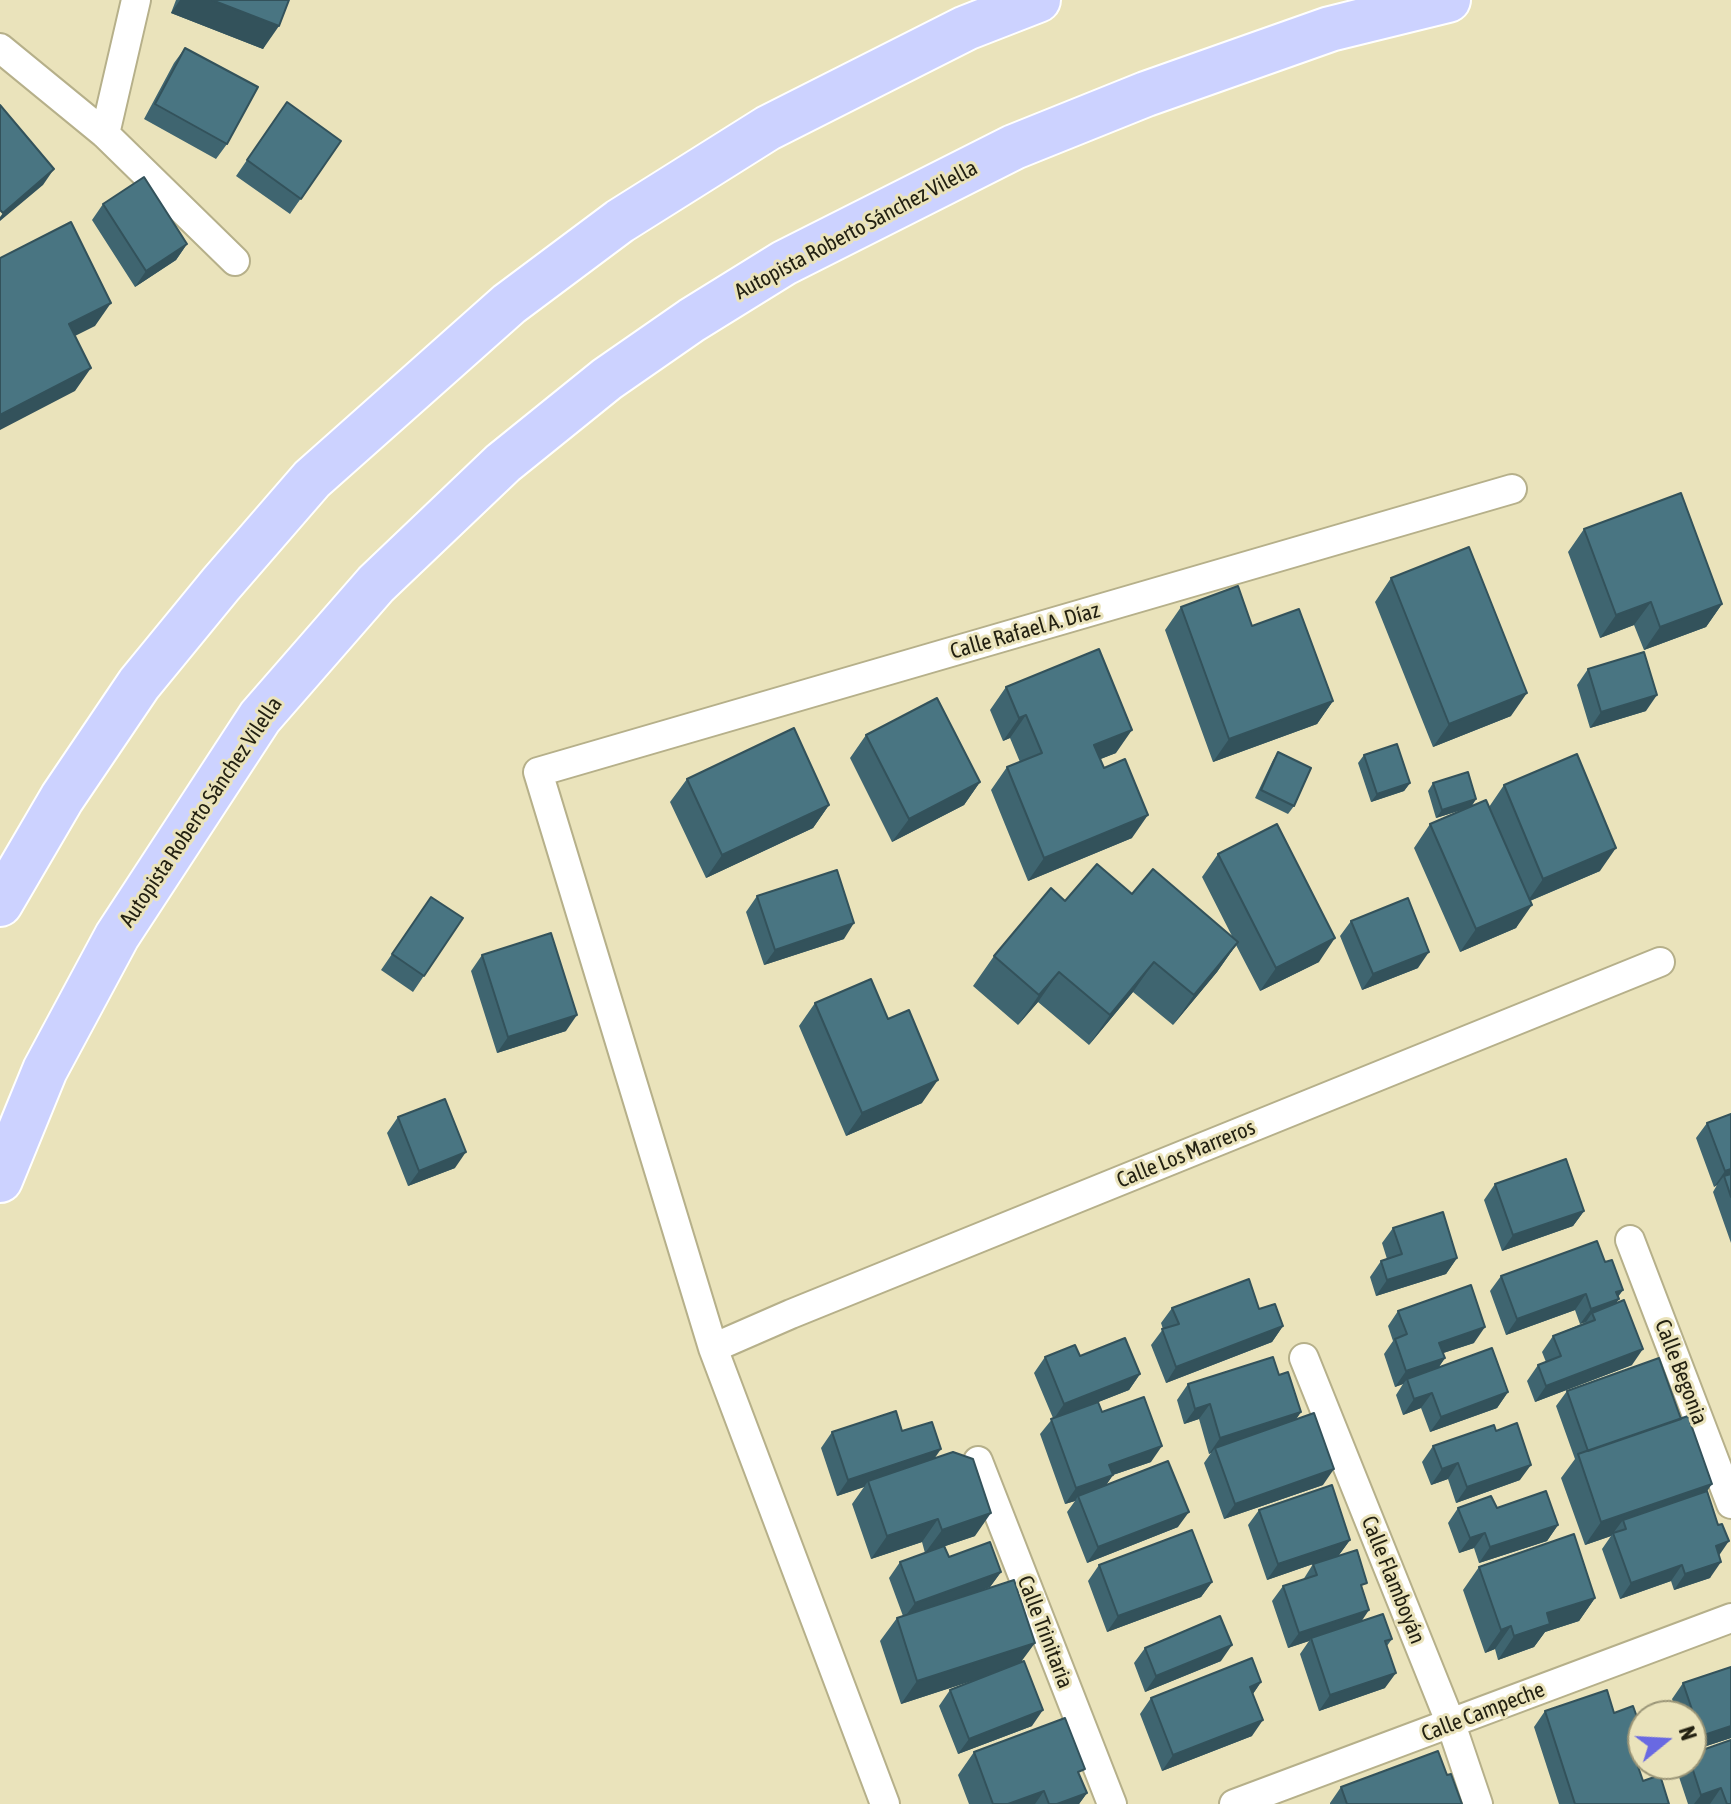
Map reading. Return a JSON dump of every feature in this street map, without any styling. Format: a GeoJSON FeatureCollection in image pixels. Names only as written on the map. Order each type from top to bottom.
{"type":"FeatureCollection","features":[{"type":"Feature","properties":{"kind":"highway"},"geometry":{"type":"LineString","coordinates":[[0,904],[62,798],[139,684],[221,584],[312,479],[509,304],[620,221],[768,128],[966,28],[1038,0]]}},
{"type":"Feature","properties":{"kind":"highway","name":"Autopista Roberto Sánchez Vilella"},"geometry":{"type":"LineString","coordinates":[[0,1180],[45,1070],[117,936],[260,717],[376,584],[515,453],[607,379],[692,320],[784,263],[1014,147],[1146,94],[1330,29],[1448,0]]}},
{"type":"Feature","properties":{"kind":"street"},"geometry":{"type":"LineString","coordinates":[[105,134],[136,0]]}},
{"type":"Feature","properties":{"kind":"street"},"geometry":{"type":"LineString","coordinates":[[0,48],[105,134],[235,261]]}},
{"type":"Feature","properties":{"kind":"street","name":"Calle Rafael A. Díaz"},"geometry":{"type":"LineString","coordinates":[[713,1348],[538,772],[1512,489]]}},
{"type":"Feature","properties":{"kind":"street","name":"Calle Los Marreros"},"geometry":{"type":"LineString","coordinates":[[713,1348],[1660,962]]}},
{"type":"Feature","properties":{"kind":"street","name":"Calle Begonia"},"geometry":{"type":"LineString","coordinates":[[1630,1240],[1731,1504]]}},
{"type":"Feature","properties":{"kind":"street"},"geometry":{"type":"LineString","coordinates":[[713,1348],[885,1804]]}},
{"type":"Feature","properties":{"kind":"street","name":"Calle Flamboyán"},"geometry":{"type":"LineString","coordinates":[[1304,1358],[1451,1724],[1478,1804]]}},
{"type":"Feature","properties":{"kind":"street","name":"Calle Trinitaria"},"geometry":{"type":"LineString","coordinates":[[978,1461],[1112,1804]]}},
{"type":"Feature","properties":{"kind":"street","name":"Calle Campeche"},"geometry":{"type":"LineString","coordinates":[[1234,1804],[1731,1618]]}},
{"type":"Feature","properties":{"kind":"building"},"geometry":{"type":"Polygon","coordinates":[[[212,0],[289,0],[279,26],[212,0]]]}},
{"type":"Feature","properties":{"kind":"building"},"geometry":{"type":"Polygon","coordinates":[[[185,48],[258,87],[227,144],[155,104],[185,48]]]}},
{"type":"Feature","properties":{"kind":"building"},"geometry":{"type":"Polygon","coordinates":[[[287,102],[341,141],[301,199],[247,160],[287,102]]]}},
{"type":"Feature","properties":{"kind":"building"},"geometry":{"type":"Polygon","coordinates":[[[0,105],[54,169],[3,213],[0,210],[0,105]]]}},
{"type":"Feature","properties":{"kind":"building"},"geometry":{"type":"Polygon","coordinates":[[[144,177],[187,244],[146,271],[103,204],[144,177]]]}},
{"type":"Feature","properties":{"kind":"building"},"geometry":{"type":"Polygon","coordinates":[[[71,222],[111,303],[69,324],[91,368],[0,415],[0,258],[71,222]]]}},
{"type":"Feature","properties":{"kind":"building"},"geometry":{"type":"Polygon","coordinates":[[[1681,493],[1722,604],[1660,627],[1651,602],[1616,615],[1584,529],[1681,493]]]}},
{"type":"Feature","properties":{"kind":"building"},"geometry":{"type":"Polygon","coordinates":[[[1469,547],[1527,693],[1449,724],[1391,578],[1469,547]]]}},
{"type":"Feature","properties":{"kind":"building"},"geometry":{"type":"Polygon","coordinates":[[[1238,586],[1252,626],[1299,609],[1333,701],[1229,739],[1181,607],[1238,586]]]}},
{"type":"Feature","properties":{"kind":"building"},"geometry":{"type":"Polygon","coordinates":[[[1099,649],[1132,730],[1094,745],[1104,768],[1125,759],[1148,815],[1044,858],[1007,767],[1042,753],[1026,715],[1019,718],[1006,687],[1099,649]]]}},
{"type":"Feature","properties":{"kind":"building"},"geometry":{"type":"Polygon","coordinates":[[[1644,652],[1657,695],[1601,712],[1588,669],[1644,652]]]}},
{"type":"Feature","properties":{"kind":"building"},"geometry":{"type":"Polygon","coordinates":[[[937,698],[980,782],[909,819],[866,735],[937,698]]]}},
{"type":"Feature","properties":{"kind":"building"},"geometry":{"type":"Polygon","coordinates":[[[794,728],[829,805],[722,855],[687,779],[794,728]]]}},
{"type":"Feature","properties":{"kind":"building"},"geometry":{"type":"Polygon","coordinates":[[[1397,744],[1410,783],[1377,794],[1364,755],[1397,744]]]}},
{"type":"Feature","properties":{"kind":"building"},"geometry":{"type":"Polygon","coordinates":[[[1278,752],[1311,768],[1294,806],[1261,790],[1278,752]]]}},
{"type":"Feature","properties":{"kind":"building"},"geometry":{"type":"Polygon","coordinates":[[[1577,754],[1616,848],[1543,879],[1504,785],[1577,754]]]}},
{"type":"Feature","properties":{"kind":"building"},"geometry":{"type":"Polygon","coordinates":[[[1468,772],[1476,799],[1442,810],[1433,783],[1468,772]]]}},
{"type":"Feature","properties":{"kind":"building"},"geometry":{"type":"Polygon","coordinates":[[[1486,800],[1532,905],[1476,929],[1430,824],[1486,800]]]}},
{"type":"Feature","properties":{"kind":"building"},"geometry":{"type":"Polygon","coordinates":[[[1277,824],[1335,938],[1276,968],[1218,854],[1277,824]]]}},
{"type":"Feature","properties":{"kind":"building"},"geometry":{"type":"Polygon","coordinates":[[[1097,864],[1132,894],[1153,869],[1238,942],[1194,995],[1154,962],[1110,1015],[1059,972],[1039,995],[994,956],[1051,888],[1065,901],[1097,864]]]}},
{"type":"Feature","properties":{"kind":"building"},"geometry":{"type":"Polygon","coordinates":[[[837,870],[854,923],[775,950],[757,896],[837,870]]]}},
{"type":"Feature","properties":{"kind":"building"},"geometry":{"type":"Polygon","coordinates":[[[431,897],[463,918],[424,976],[392,954],[431,897]]]}},
{"type":"Feature","properties":{"kind":"building"},"geometry":{"type":"Polygon","coordinates":[[[1408,898],[1429,952],[1373,974],[1351,921],[1408,898]]]}},
{"type":"Feature","properties":{"kind":"building"},"geometry":{"type":"Polygon","coordinates":[[[551,933],[577,1015],[508,1037],[482,955],[551,933]]]}},
{"type":"Feature","properties":{"kind":"building"},"geometry":{"type":"Polygon","coordinates":[[[871,979],[888,1019],[909,1010],[938,1080],[862,1113],[815,1003],[871,979]]]}},
{"type":"Feature","properties":{"kind":"building"},"geometry":{"type":"Polygon","coordinates":[[[445,1099],[466,1152],[419,1171],[398,1117],[445,1099]]]}},
{"type":"Feature","properties":{"kind":"building"},"geometry":{"type":"Polygon","coordinates":[[[1731,1114],[1731,1169],[1725,1171],[1707,1123],[1731,1114]]]}},
{"type":"Feature","properties":{"kind":"building"},"geometry":{"type":"Polygon","coordinates":[[[1566,1159],[1584,1211],[1513,1235],[1495,1184],[1566,1159]]]}},
{"type":"Feature","properties":{"kind":"building"},"geometry":{"type":"Polygon","coordinates":[[[1731,1174],[1731,1197],[1724,1176],[1731,1174]]]}},
{"type":"Feature","properties":{"kind":"building"},"geometry":{"type":"Polygon","coordinates":[[[1443,1212],[1457,1258],[1387,1280],[1381,1261],[1402,1254],[1393,1228],[1443,1212]]]}},
{"type":"Feature","properties":{"kind":"building"},"geometry":{"type":"Polygon","coordinates":[[[1597,1241],[1605,1262],[1612,1260],[1623,1290],[1616,1292],[1619,1299],[1591,1309],[1586,1294],[1517,1319],[1501,1276],[1597,1241]]]}},
{"type":"Feature","properties":{"kind":"building"},"geometry":{"type":"Polygon","coordinates":[[[1249,1279],[1259,1309],[1275,1304],[1283,1326],[1176,1367],[1162,1329],[1179,1324],[1172,1308],[1249,1279]]]}},
{"type":"Feature","properties":{"kind":"building"},"geometry":{"type":"Polygon","coordinates":[[[1471,1285],[1485,1327],[1439,1343],[1445,1358],[1406,1371],[1395,1339],[1407,1334],[1398,1311],[1471,1285]]]}},
{"type":"Feature","properties":{"kind":"building"},"geometry":{"type":"Polygon","coordinates":[[[1624,1300],[1643,1349],[1546,1386],[1538,1365],[1561,1356],[1553,1336],[1595,1320],[1592,1313],[1624,1300]]]}},
{"type":"Feature","properties":{"kind":"building"},"geometry":{"type":"Polygon","coordinates":[[[1125,1338],[1140,1374],[1064,1404],[1045,1357],[1075,1345],[1080,1356],[1125,1338]]]}},
{"type":"Feature","properties":{"kind":"building"},"geometry":{"type":"Polygon","coordinates":[[[1492,1348],[1508,1392],[1441,1417],[1432,1393],[1414,1399],[1407,1379],[1492,1348]]]}},
{"type":"Feature","properties":{"kind":"building"},"geometry":{"type":"Polygon","coordinates":[[[1273,1357],[1279,1375],[1288,1372],[1301,1412],[1220,1438],[1210,1404],[1195,1409],[1188,1384],[1273,1357]]]}},
{"type":"Feature","properties":{"kind":"building"},"geometry":{"type":"Polygon","coordinates":[[[1659,1358],[1681,1419],[1588,1451],[1567,1391],[1659,1358]]]}},
{"type":"Feature","properties":{"kind":"building"},"geometry":{"type":"Polygon","coordinates":[[[1144,1397],[1162,1446],[1109,1465],[1113,1475],[1076,1488],[1051,1419],[1098,1402],[1102,1412],[1144,1397]]]}},
{"type":"Feature","properties":{"kind":"building"},"geometry":{"type":"Polygon","coordinates":[[[896,1411],[902,1431],[932,1422],[941,1449],[848,1480],[832,1432],[896,1411]]]}},
{"type":"Feature","properties":{"kind":"building"},"geometry":{"type":"Polygon","coordinates":[[[1314,1413],[1334,1469],[1235,1504],[1215,1448],[1314,1413]]]}},
{"type":"Feature","properties":{"kind":"building"},"geometry":{"type":"Polygon","coordinates":[[[1688,1416],[1712,1484],[1601,1522],[1578,1454],[1688,1416]]]}},
{"type":"Feature","properties":{"kind":"building"},"geometry":{"type":"Polygon","coordinates":[[[1517,1423],[1531,1465],[1467,1487],[1458,1463],[1442,1469],[1433,1446],[1494,1425],[1496,1431],[1517,1423]]]}},
{"type":"Feature","properties":{"kind":"building"},"geometry":{"type":"Polygon","coordinates":[[[953,1452],[973,1459],[991,1513],[942,1530],[938,1519],[887,1536],[868,1481],[953,1452]]]}},
{"type":"Feature","properties":{"kind":"building"},"geometry":{"type":"Polygon","coordinates":[[[1168,1461],[1189,1512],[1098,1547],[1078,1496],[1168,1461]]]}},
{"type":"Feature","properties":{"kind":"building"},"geometry":{"type":"Polygon","coordinates":[[[1332,1485],[1350,1540],[1278,1564],[1259,1510],[1332,1485]]]}},
{"type":"Feature","properties":{"kind":"building"},"geometry":{"type":"Polygon","coordinates":[[[1546,1491],[1558,1525],[1490,1547],[1485,1533],[1470,1538],[1458,1508],[1491,1496],[1497,1508],[1546,1491]]]}},
{"type":"Feature","properties":{"kind":"building"},"geometry":{"type":"Polygon","coordinates":[[[1707,1491],[1718,1525],[1722,1524],[1729,1541],[1716,1546],[1721,1562],[1685,1574],[1682,1565],[1631,1583],[1613,1533],[1626,1529],[1623,1520],[1707,1491]]]}},
{"type":"Feature","properties":{"kind":"building"},"geometry":{"type":"Polygon","coordinates":[[[1192,1530],[1212,1582],[1118,1616],[1099,1565],[1192,1530]]]}},
{"type":"Feature","properties":{"kind":"building"},"geometry":{"type":"Polygon","coordinates":[[[1574,1534],[1595,1598],[1547,1613],[1550,1624],[1514,1636],[1511,1626],[1501,1630],[1479,1567],[1574,1534]]]}},
{"type":"Feature","properties":{"kind":"building"},"geometry":{"type":"Polygon","coordinates":[[[990,1542],[1001,1572],[915,1603],[900,1562],[944,1546],[949,1557],[990,1542]]]}},
{"type":"Feature","properties":{"kind":"building"},"geometry":{"type":"Polygon","coordinates":[[[1357,1550],[1367,1583],[1361,1585],[1369,1610],[1299,1633],[1283,1586],[1317,1575],[1313,1564],[1357,1550]]]}},
{"type":"Feature","properties":{"kind":"building"},"geometry":{"type":"Polygon","coordinates":[[[1014,1580],[1035,1643],[917,1681],[897,1618],[1014,1580]]]}},
{"type":"Feature","properties":{"kind":"building"},"geometry":{"type":"Polygon","coordinates":[[[1383,1614],[1392,1639],[1385,1641],[1396,1673],[1330,1695],[1311,1638],[1383,1614]]]}},
{"type":"Feature","properties":{"kind":"building"},"geometry":{"type":"Polygon","coordinates":[[[1220,1616],[1232,1645],[1156,1676],[1145,1648],[1220,1616]]]}},
{"type":"Feature","properties":{"kind":"building"},"geometry":{"type":"Polygon","coordinates":[[[1252,1658],[1261,1682],[1250,1687],[1263,1720],[1173,1755],[1151,1698],[1252,1658]]]}},
{"type":"Feature","properties":{"kind":"building"},"geometry":{"type":"Polygon","coordinates":[[[1024,1661],[1043,1710],[969,1739],[950,1690],[1024,1661]]]}},
{"type":"Feature","properties":{"kind":"building"},"geometry":{"type":"Polygon","coordinates":[[[1731,1667],[1731,1726],[1707,1734],[1707,1700],[1689,1700],[1683,1683],[1731,1667]]]}},
{"type":"Feature","properties":{"kind":"building"},"geometry":{"type":"Polygon","coordinates":[[[1607,1690],[1614,1713],[1627,1708],[1627,1780],[1662,1780],[1669,1804],[1575,1804],[1545,1711],[1607,1690]]]}},
{"type":"Feature","properties":{"kind":"building"},"geometry":{"type":"Polygon","coordinates":[[[1065,1718],[1085,1769],[1078,1772],[1087,1793],[1057,1804],[1049,1804],[1044,1791],[1008,1804],[993,1804],[974,1752],[1065,1718]]]}},
{"type":"Feature","properties":{"kind":"building"},"geometry":{"type":"Polygon","coordinates":[[[1731,1740],[1731,1804],[1727,1804],[1721,1788],[1701,1795],[1696,1780],[1707,1780],[1707,1748],[1731,1740]]]}},
{"type":"Feature","properties":{"kind":"building"},"geometry":{"type":"Polygon","coordinates":[[[1438,1751],[1462,1804],[1347,1804],[1341,1787],[1438,1751]]]}}]}
